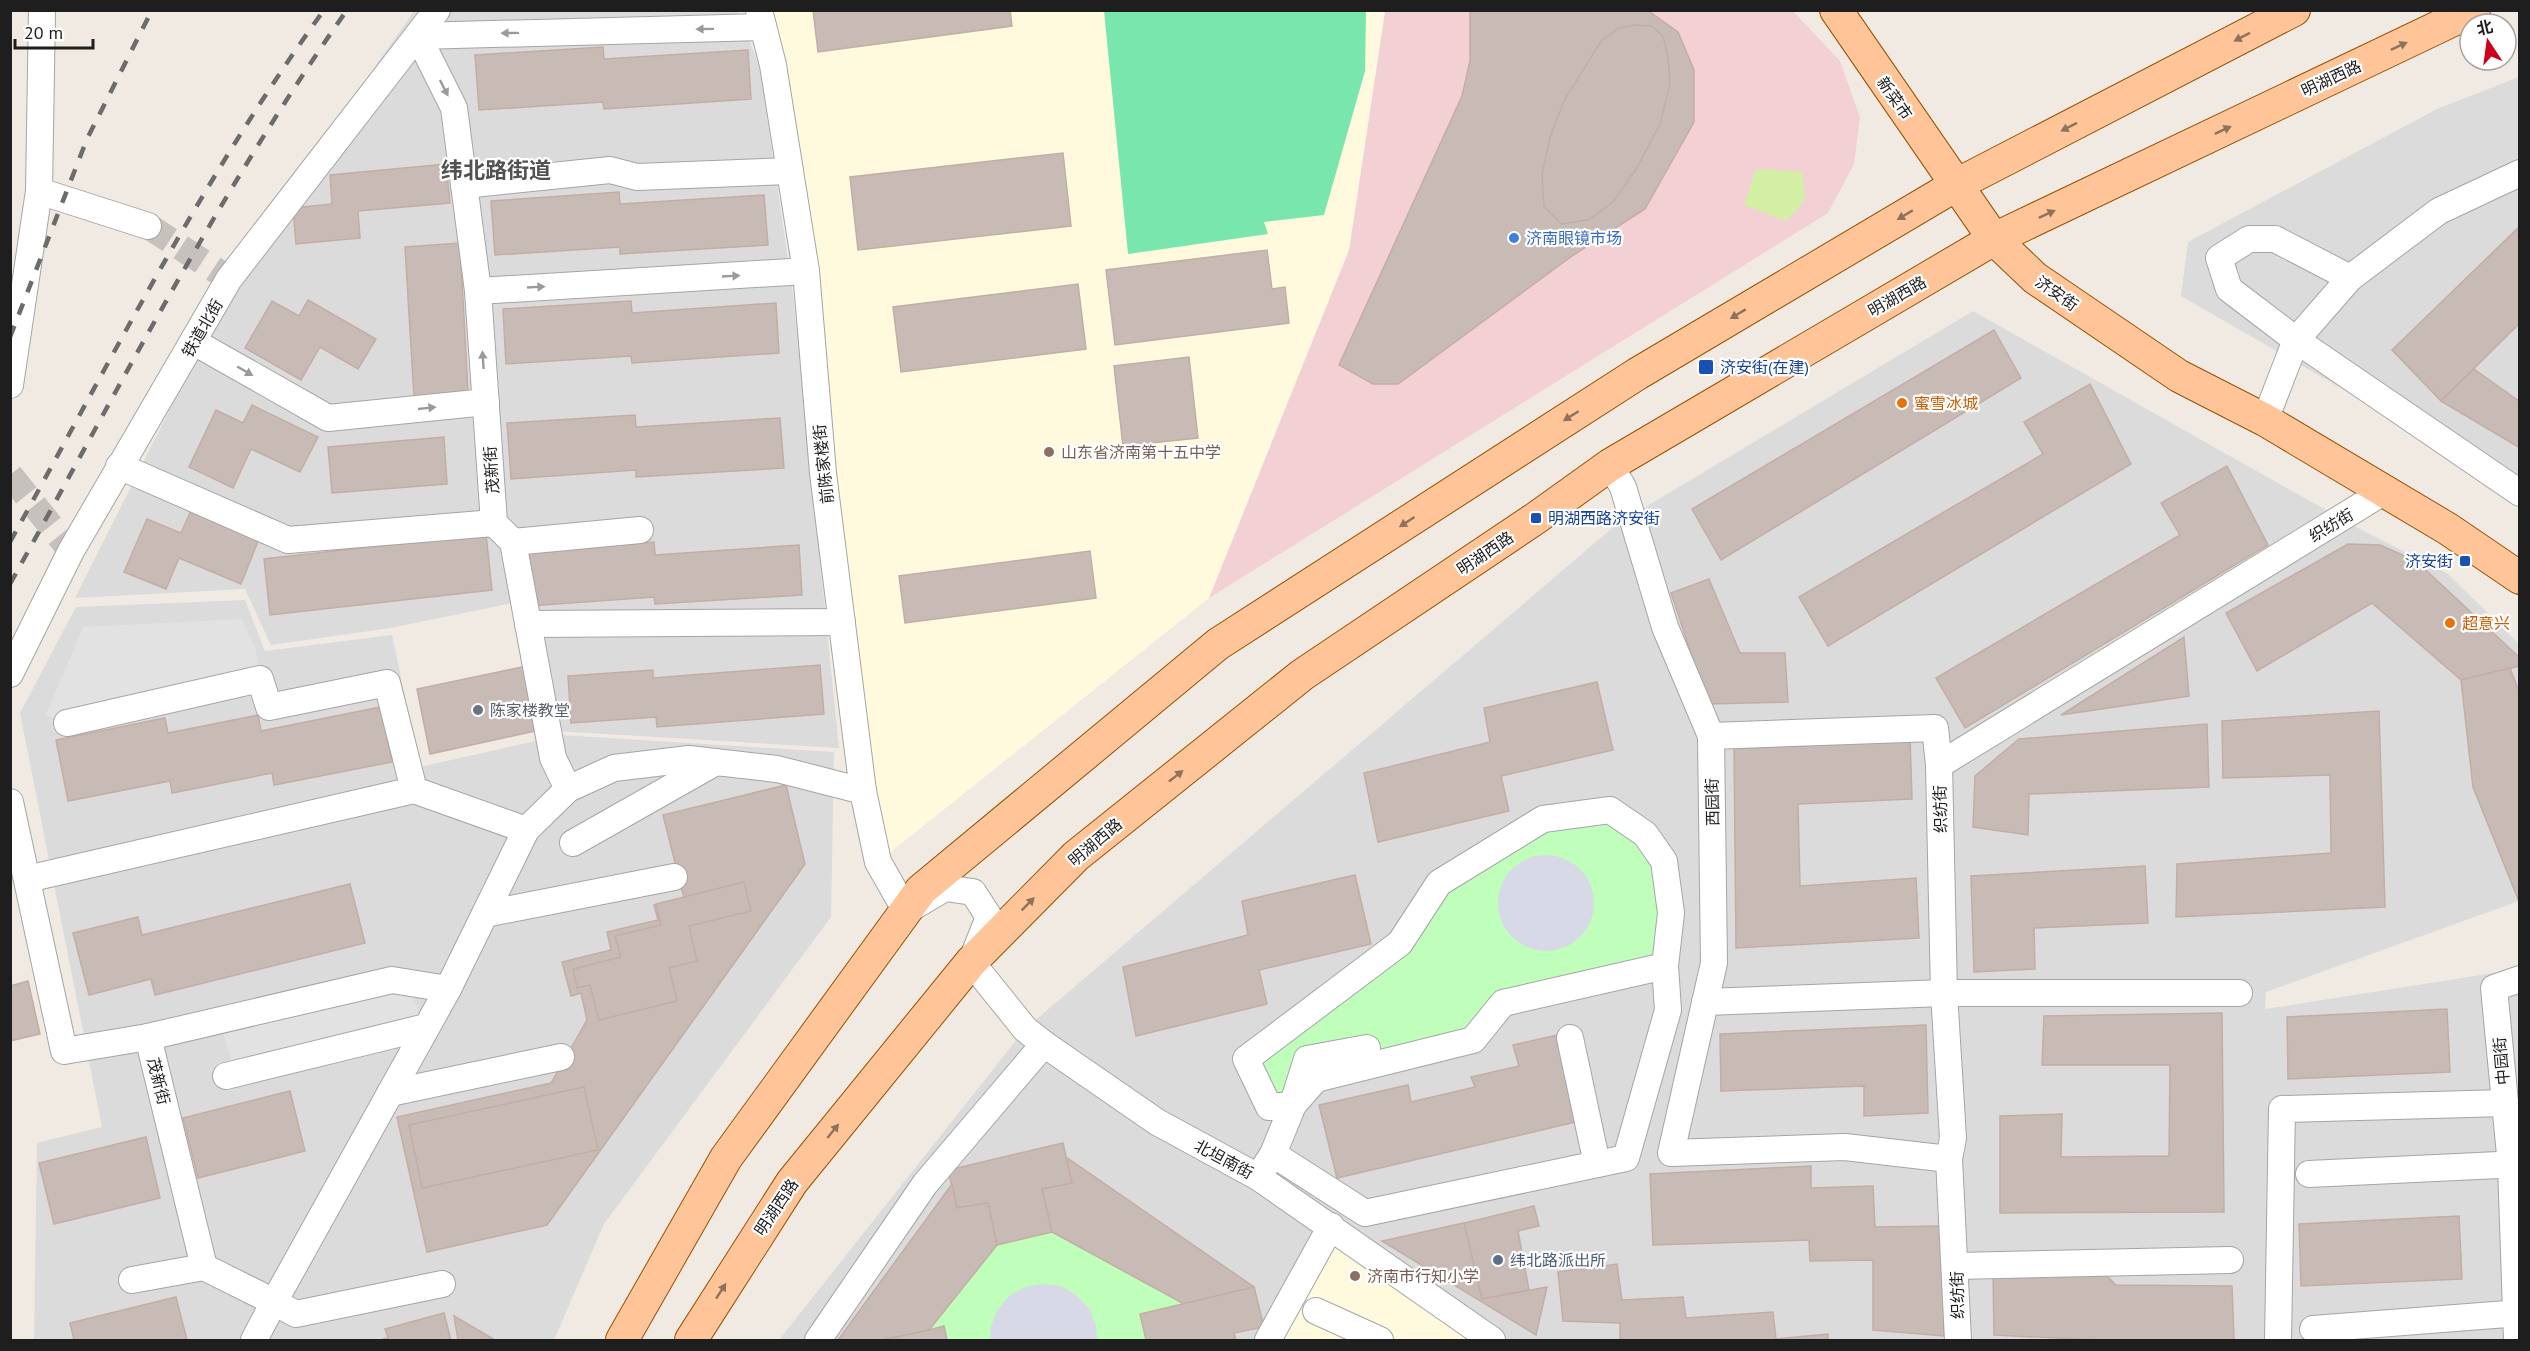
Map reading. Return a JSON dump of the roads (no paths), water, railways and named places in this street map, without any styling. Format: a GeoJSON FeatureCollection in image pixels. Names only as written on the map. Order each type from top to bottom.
{"type":"FeatureCollection","features":[{"type":"Feature","properties":{"kind":"main road","name":"新菜市"},"geometry":{"type":"LineString","coordinates":[[1836,10],[1956,185]]}},
{"type":"Feature","properties":{"kind":"main road"},"geometry":{"type":"LineString","coordinates":[[622,1341],[726,1158],[921,890],[1218,644],[1637,374],[1956,185],[2294,10]]}},
{"type":"Feature","properties":{"kind":"main road","name":"明湖西路"},"geometry":{"type":"LineString","coordinates":[[691,1341],[792,1182],[971,962],[1076,855],[1302,675],[1536,519],[1610,465],[1994,239],[2474,10]]}},
{"type":"Feature","properties":{"kind":"main road","name":"济安街"},"geometry":{"type":"LineString","coordinates":[[1956,185],[1994,239],[2035,278],[2115,334],[2179,376],[2265,420],[2516,569]]}},
{"type":"Feature","properties":{"kind":"street"},"geometry":{"type":"LineString","coordinates":[[10,385],[39,191],[42,10]]}},
{"type":"Feature","properties":{"kind":"street","name":"铁道北街"},"geometry":{"type":"LineString","coordinates":[[10,674],[71,551],[230,279],[437,10]]}},
{"type":"Feature","properties":{"kind":"street"},"geometry":{"type":"LineString","coordinates":[[418,36],[761,19]]}},
{"type":"Feature","properties":{"kind":"street","name":"前陈家楼街"},"geometry":{"type":"LineString","coordinates":[[761,19],[773,65],[806,271],[823,473],[863,791],[878,862],[906,911]]}},
{"type":"Feature","properties":{"kind":"street","name":"茂新街"},"geometry":{"type":"LineString","coordinates":[[418,36],[454,108],[478,291],[494,523]]}},
{"type":"Feature","properties":{"kind":"street"},"geometry":{"type":"LineString","coordinates":[[464,185],[610,170],[637,177],[790,171]]}},
{"type":"Feature","properties":{"kind":"street"},"geometry":{"type":"LineString","coordinates":[[2265,420],[2296,340],[2350,278],[2439,211],[2520,173]]}},
{"type":"Feature","properties":{"kind":"street"},"geometry":{"type":"LineString","coordinates":[[39,191],[148,226]]}},
{"type":"Feature","properties":{"kind":"street"},"geometry":{"type":"LineString","coordinates":[[2350,278],[2275,239],[2249,238],[2219,258],[2229,288],[2296,340],[2520,493]]}},
{"type":"Feature","properties":{"kind":"street"},"geometry":{"type":"LineString","coordinates":[[478,291],[806,271]]}},
{"type":"Feature","properties":{"kind":"street"},"geometry":{"type":"LineString","coordinates":[[194,342],[328,418],[486,402]]}},
{"type":"Feature","properties":{"kind":"street","name":"西园街"},"geometry":{"type":"LineString","coordinates":[[1610,465],[1623,487],[1665,627],[1711,736],[1714,963],[1671,1153],[1845,1147],[1949,1159]]}},
{"type":"Feature","properties":{"kind":"street"},"geometry":{"type":"LineString","coordinates":[[119,466],[288,540],[494,523],[513,542],[553,758],[568,789]]}},
{"type":"Feature","properties":{"kind":"street","name":"织纺街"},"geometry":{"type":"LineString","coordinates":[[1958,1341],[1949,1159],[1953,1138],[1944,993],[1939,765],[2385,491]]}},
{"type":"Feature","properties":{"kind":"street"},"geometry":{"type":"LineString","coordinates":[[513,542],[640,530]]}},
{"type":"Feature","properties":{"kind":"street"},"geometry":{"type":"LineString","coordinates":[[528,624],[842,622]]}},
{"type":"Feature","properties":{"kind":"street"},"geometry":{"type":"LineString","coordinates":[[67,723],[260,679],[268,707],[387,683],[414,790]]}},
{"type":"Feature","properties":{"kind":"street"},"geometry":{"type":"LineString","coordinates":[[1711,736],[1935,728],[1939,765]]}},
{"type":"Feature","properties":{"kind":"street"},"geometry":{"type":"LineString","coordinates":[[254,1341],[448,989],[526,830],[568,789],[614,768],[689,759],[777,770],[863,791]]}},
{"type":"Feature","properties":{"kind":"street"},"geometry":{"type":"LineString","coordinates":[[573,843],[716,762]]}},
{"type":"Feature","properties":{"kind":"street"},"geometry":{"type":"LineString","coordinates":[[27,879],[414,790],[526,830]]}},
{"type":"Feature","properties":{"kind":"street","name":"茂新街"},"geometry":{"type":"LineString","coordinates":[[10,802],[64,1051],[148,1037],[204,1267]]}},
{"type":"Feature","properties":{"kind":"street"},"geometry":{"type":"LineString","coordinates":[[1273,1154],[1365,1213],[1626,1158],[1668,1010],[1665,966],[1671,913],[1664,861],[1645,834],[1610,810],[1543,819],[1439,883],[1400,943],[1246,1059],[1269,1107],[1293,1105],[1316,1079],[1473,1040],[1503,1004],[1665,966]]}},
{"type":"Feature","properties":{"kind":"street"},"geometry":{"type":"LineString","coordinates":[[485,914],[674,877]]}},
{"type":"Feature","properties":{"kind":"street"},"geometry":{"type":"LineString","coordinates":[[906,911],[945,888],[973,892],[989,917],[971,962]]}},
{"type":"Feature","properties":{"kind":"street","name":"北坦南街"},"geometry":{"type":"LineString","coordinates":[[971,962],[1025,1029],[1044,1044],[1157,1122],[1258,1177],[1331,1226],[1478,1336]]}},
{"type":"Feature","properties":{"kind":"street","name":"中园街"},"geometry":{"type":"LineString","coordinates":[[2517,1341],[2515,1164],[2505,1103],[2494,988],[2520,979]]}},
{"type":"Feature","properties":{"kind":"street"},"geometry":{"type":"LineString","coordinates":[[148,1037],[392,980],[448,989]]}},
{"type":"Feature","properties":{"kind":"street"},"geometry":{"type":"LineString","coordinates":[[1705,1002],[1944,993],[2239,993]]}},
{"type":"Feature","properties":{"kind":"street"},"geometry":{"type":"LineString","coordinates":[[226,1076],[426,1028]]}},
{"type":"Feature","properties":{"kind":"street"},"geometry":{"type":"LineString","coordinates":[[1570,1038],[1597,1164]]}},
{"type":"Feature","properties":{"kind":"street"},"geometry":{"type":"LineString","coordinates":[[818,1341],[925,1184],[1044,1044]]}},
{"type":"Feature","properties":{"kind":"street"},"geometry":{"type":"LineString","coordinates":[[1258,1177],[1273,1154],[1293,1105],[1307,1059],[1367,1047]]}},
{"type":"Feature","properties":{"kind":"street"},"geometry":{"type":"LineString","coordinates":[[390,1093],[561,1057]]}},
{"type":"Feature","properties":{"kind":"street"},"geometry":{"type":"LineString","coordinates":[[2278,1341],[2282,1109],[2505,1103]]}},
{"type":"Feature","properties":{"kind":"street"},"geometry":{"type":"LineString","coordinates":[[2309,1174],[2515,1164]]}},
{"type":"Feature","properties":{"kind":"street"},"geometry":{"type":"LineString","coordinates":[[1268,1341],[1331,1226]]}},
{"type":"Feature","properties":{"kind":"street"},"geometry":{"type":"LineString","coordinates":[[1956,1266],[2230,1260]]}},
{"type":"Feature","properties":{"kind":"street"},"geometry":{"type":"LineString","coordinates":[[132,1280],[204,1267],[296,1314],[442,1284]]}},
{"type":"Feature","properties":{"kind":"street"},"geometry":{"type":"LineString","coordinates":[[1316,1311],[1380,1341]]}},
{"type":"Feature","properties":{"kind":"street"},"geometry":{"type":"LineString","coordinates":[[2313,1329],[2517,1313]]}},
{"type":"Feature","properties":{"kind":"tunnel"},"geometry":{"type":"LineString","coordinates":[[148,226],[229,279]]}},
{"type":"Feature","properties":{"kind":"tunnel"},"geometry":{"type":"LineString","coordinates":[[10,475],[71,551]]}},
{"type":"Feature","properties":{"kind":"railway"},"geometry":{"type":"LineString","coordinates":[[10,337],[87,139],[152,10]]}},
{"type":"Feature","properties":{"kind":"railway"},"geometry":{"type":"LineString","coordinates":[[10,542],[198,204],[280,73],[324,10]]}},
{"type":"Feature","properties":{"kind":"railway"},"geometry":{"type":"LineString","coordinates":[[10,584],[130,365],[213,220],[300,79],[347,10]]}},
{"type":"Feature","properties":{"kind":"place","name":"济南眼镜市场"},"geometry":{"type":"Point","coordinates":[1514,238]}},
{"type":"Feature","properties":{"kind":"place","name":"济安街(在建)"},"geometry":{"type":"Point","coordinates":[1706,367]}},
{"type":"Feature","properties":{"kind":"place","name":"蜜雪冰城"},"geometry":{"type":"Point","coordinates":[1902,403]}},
{"type":"Feature","properties":{"kind":"place","name":"山东省济南第十五中学"},"geometry":{"type":"Point","coordinates":[1049,452]}},
{"type":"Feature","properties":{"kind":"place","name":"明湖西路济安街"},"geometry":{"type":"Point","coordinates":[1536,518]}},
{"type":"Feature","properties":{"kind":"place","name":"济安街"},"geometry":{"type":"Point","coordinates":[2465,561]}},
{"type":"Feature","properties":{"kind":"place","name":"超意兴"},"geometry":{"type":"Point","coordinates":[2450,623]}},
{"type":"Feature","properties":{"kind":"place","name":"陈家楼教堂"},"geometry":{"type":"Point","coordinates":[478,710]}},
{"type":"Feature","properties":{"kind":"place","name":"纬北路派出所"},"geometry":{"type":"Point","coordinates":[1498,1260]}},
{"type":"Feature","properties":{"kind":"place","name":"济南市行知小学"},"geometry":{"type":"Point","coordinates":[1355,1276]}},
{"type":"Feature","properties":{"kind":"district","name":"纬北路街道"},"geometry":{"type":"Point","coordinates":[496,170]}}]}
